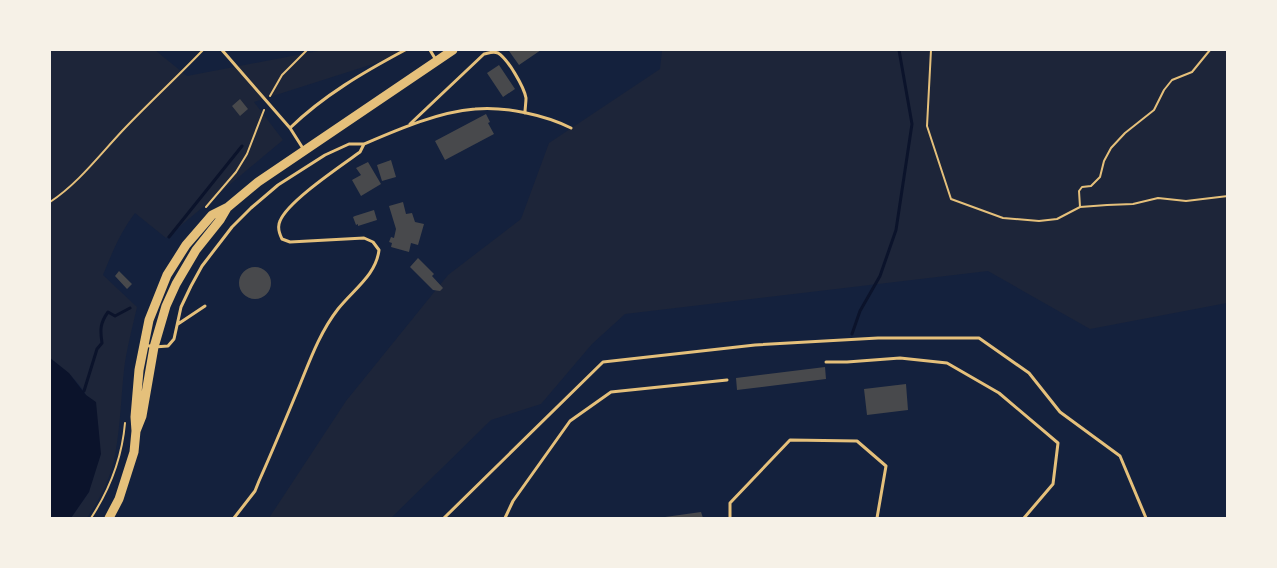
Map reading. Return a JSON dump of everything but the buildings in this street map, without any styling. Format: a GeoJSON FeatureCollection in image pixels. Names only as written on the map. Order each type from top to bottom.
{"type":"FeatureCollection","features":[{"type":"Feature","properties":{"kind":"main road"},"geometry":{"type":"LineString","coordinates":[[109,519],[119,499],[134,452],[136,390],[149,320],[167,275],[178,256],[212,216],[228,207],[258,182],[304,150],[453,50]]}},
{"type":"Feature","properties":{"kind":"main road"},"geometry":{"type":"LineString","coordinates":[[136,431],[142,416],[154,346],[166,306],[196,250],[228,207]]}},
{"type":"Feature","properties":{"kind":"lane"},"geometry":{"type":"LineString","coordinates":[[222,50],[290,128],[304,150]]}},
{"type":"Feature","properties":{"kind":"lane"},"geometry":{"type":"LineString","coordinates":[[290,128],[307,111],[358,75],[405,50]]}},
{"type":"Feature","properties":{"kind":"lane"},"geometry":{"type":"LineString","coordinates":[[430,50],[436,62]]}},
{"type":"Feature","properties":{"kind":"lane"},"geometry":{"type":"LineString","coordinates":[[409,125],[484,54],[492,52],[505,59],[522,87],[526,100],[525,113]]}},
{"type":"Feature","properties":{"kind":"lane"},"geometry":{"type":"LineString","coordinates":[[143,344],[168,346],[174,339],[181,307],[202,266],[232,227],[250,208],[278,185],[325,155],[350,144],[364,144],[409,125],[478,108],[525,113],[555,120],[570,128]]}},
{"type":"Feature","properties":{"kind":"lane"},"geometry":{"type":"LineString","coordinates":[[234,519],[260,481],[324,330],[338,309],[374,269],[378,261],[379,250],[373,242],[364,238],[290,242],[282,239],[278,231],[280,221],[307,191],[360,152],[364,144]]}},
{"type":"Feature","properties":{"kind":"lane"},"geometry":{"type":"LineString","coordinates":[[176,325],[205,306]]}},
{"type":"Feature","properties":{"kind":"lane"},"geometry":{"type":"LineString","coordinates":[[444,519],[603,362],[755,345],[878,338],[980,338],[1029,373],[1060,412],[1120,456],[1146,519]]}},
{"type":"Feature","properties":{"kind":"lane"},"geometry":{"type":"LineString","coordinates":[[826,362],[900,358],[947,363],[999,393],[1058,443],[1053,484],[1024,519]]}},
{"type":"Feature","properties":{"kind":"lane"},"geometry":{"type":"LineString","coordinates":[[505,519],[513,501],[570,421],[611,392],[727,380]]}},
{"type":"Feature","properties":{"kind":"lane"},"geometry":{"type":"LineString","coordinates":[[730,519],[730,503],[790,440],[856,441],[886,466],[877,519]]}},
{"type":"Feature","properties":{"kind":"path"},"geometry":{"type":"LineString","coordinates":[[50,202],[80,176],[124,128],[203,50]]}},
{"type":"Feature","properties":{"kind":"path"},"geometry":{"type":"LineString","coordinates":[[267,101],[282,75],[307,50]]}},
{"type":"Feature","properties":{"kind":"path"},"geometry":{"type":"LineString","coordinates":[[931,50],[927,126],[951,199],[1003,218],[1039,221],[1057,219],[1080,207],[1133,204],[1158,198],[1186,201],[1227,195]]}},
{"type":"Feature","properties":{"kind":"path"},"geometry":{"type":"LineString","coordinates":[[1080,207],[1078,191],[1082,187],[1091,186],[1100,177],[1104,161],[1111,148],[1125,132],[1154,110],[1172,80],[1192,72],[1210,50]]}},
{"type":"Feature","properties":{"kind":"shaded area"},"geometry":{"type":"Polygon","coordinates":[[[50,50],[155,50],[187,76],[320,50],[412,50],[254,102],[283,140],[166,238],[135,213],[130,220],[117,242],[103,275],[137,307],[125,362],[119,432],[111,472],[87,518],[71,518],[89,492],[99,435],[97,425],[91,404],[82,389],[70,374],[50,358],[50,50]]]}},
{"type":"Feature","properties":{"kind":"shaded area"},"geometry":{"type":"Polygon","coordinates":[[[662,50],[1227,50],[1227,303],[1090,329],[988,271],[625,314],[592,344],[541,404],[491,420],[391,518],[269,518],[346,401],[448,275],[521,219],[549,143],[660,69],[662,50]]]}},
{"type":"Feature","properties":{"kind":"shaded area"},"geometry":{"type":"Polygon","coordinates":[[[50,358],[69,373],[86,395],[96,402],[101,454],[89,492],[71,518],[50,518],[50,358]]]}},
{"type":"Feature","properties":{"kind":"waterway"},"geometry":{"type":"LineString","coordinates":[[852,334],[860,311],[880,276],[896,230],[912,124],[899,50]]}},
{"type":"Feature","properties":{"kind":"waterway"},"geometry":{"type":"LineString","coordinates":[[169,237],[242,146]]}},
{"type":"Feature","properties":{"kind":"waterway"},"geometry":{"type":"LineString","coordinates":[[84,391],[97,349],[102,343],[101,327],[105,316],[108,312],[115,316],[130,308]]}}]}
